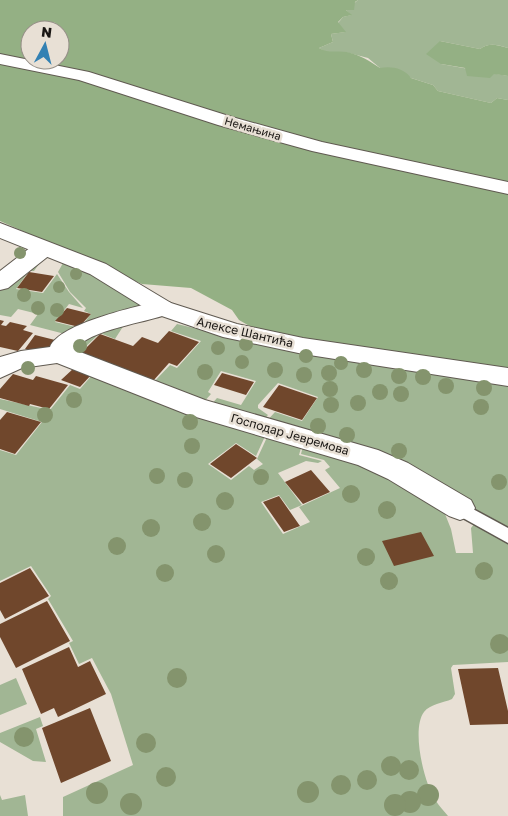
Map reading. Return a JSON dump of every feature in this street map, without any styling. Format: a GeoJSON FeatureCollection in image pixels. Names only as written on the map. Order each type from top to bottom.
{"type":"FeatureCollection","features":[{"type":"Feature","properties":{"kind":"street","name":"Немањина"},"geometry":{"type":"LineString","coordinates":[[0,59],[83,76],[225,121],[320,147],[508,188]]}},
{"type":"Feature","properties":{"kind":"street","name":"Алексе Шантића"},"geometry":{"type":"LineString","coordinates":[[0,230],[43,249],[98,269],[162,308],[232,332],[304,346],[508,376]]}},
{"type":"Feature","properties":{"kind":"street"},"geometry":{"type":"LineString","coordinates":[[0,283],[43,249]]}},
{"type":"Feature","properties":{"kind":"street"},"geometry":{"type":"LineString","coordinates":[[0,369],[11,362],[61,354],[64,343],[77,334],[145,316],[162,308]]}},
{"type":"Feature","properties":{"kind":"street","name":"Господар Јевремова"},"geometry":{"type":"LineString","coordinates":[[61,354],[72,360],[196,407],[299,438],[343,448],[368,457],[398,471],[460,508]]}},
{"type":"Feature","properties":{"kind":"lane","name":"Господар Јевремова"},"geometry":{"type":"LineString","coordinates":[[460,508],[508,536]]}},
{"type":"Feature","properties":{"kind":"green space"},"geometry":{"type":"Polygon","coordinates":[[[0,0],[358,0],[355,2],[354,10],[346,10],[352,15],[343,17],[338,22],[346,32],[331,34],[333,42],[319,48],[365,58],[380,68],[388,67],[401,70],[411,78],[433,85],[438,91],[491,103],[497,98],[508,100],[508,370],[286,337],[253,328],[239,320],[232,310],[191,288],[142,284],[0,221],[0,0]]]}},
{"type":"Feature","properties":{"kind":"green space"},"geometry":{"type":"Polygon","coordinates":[[[358,0],[508,0],[508,48],[490,45],[480,49],[440,41],[441,64],[508,76],[508,100],[497,98],[491,103],[438,91],[433,85],[380,68],[368,58],[345,52],[328,53],[319,48],[333,42],[331,34],[345,32],[338,23],[343,17],[351,15],[346,10],[358,0]]]}},
{"type":"Feature","properties":{"kind":"green space"},"geometry":{"type":"Polygon","coordinates":[[[440,41],[480,49],[490,45],[508,48],[508,76],[494,74],[490,78],[467,76],[465,68],[441,64],[426,54],[440,41]]]}},
{"type":"Feature","properties":{"kind":"green space"},"geometry":{"type":"Polygon","coordinates":[[[44,257],[34,271],[29,271],[16,289],[43,293],[57,274],[69,292],[83,308],[69,304],[55,322],[80,328],[91,314],[84,311],[86,308],[70,292],[58,272],[63,263],[88,272],[140,304],[142,308],[65,334],[30,325],[38,314],[18,309],[11,317],[0,315],[0,288],[44,257]]]}},
{"type":"Feature","properties":{"kind":"green space"},"geometry":{"type":"Polygon","coordinates":[[[177,324],[223,335],[508,383],[508,530],[264,424],[275,412],[302,421],[318,397],[278,383],[258,405],[258,408],[268,415],[261,423],[209,407],[217,398],[241,405],[256,381],[221,371],[208,392],[211,394],[202,404],[80,359],[71,346],[75,341],[124,325],[115,339],[100,333],[78,354],[153,383],[170,365],[177,368],[201,341],[171,331],[177,324]]]}},
{"type":"Feature","properties":{"kind":"green space"},"geometry":{"type":"Polygon","coordinates":[[[93,374],[267,432],[256,456],[236,443],[208,464],[231,480],[249,466],[254,470],[263,464],[257,459],[269,433],[303,441],[299,455],[322,461],[318,463],[306,461],[278,473],[302,505],[290,510],[279,495],[261,502],[283,534],[310,522],[299,507],[340,488],[325,470],[330,467],[324,460],[301,454],[304,442],[342,450],[443,509],[451,529],[456,553],[473,553],[471,528],[475,523],[508,542],[508,662],[453,665],[451,668],[455,694],[452,699],[433,705],[424,712],[420,720],[419,743],[427,782],[437,803],[448,816],[63,816],[63,797],[133,765],[111,694],[92,658],[79,664],[69,643],[73,641],[48,599],[51,596],[31,566],[0,581],[0,450],[16,455],[42,422],[0,409],[0,399],[50,410],[70,385],[80,389],[93,374]]]}},
{"type":"Feature","properties":{"kind":"green space"},"geometry":{"type":"Polygon","coordinates":[[[16,678],[27,704],[0,715],[0,685],[16,678]]]}},
{"type":"Feature","properties":{"kind":"green space"},"geometry":{"type":"Polygon","coordinates":[[[40,717],[43,726],[36,729],[46,762],[33,761],[0,742],[0,733],[40,717]]]}},
{"type":"Feature","properties":{"kind":"green space"},"geometry":{"type":"Polygon","coordinates":[[[0,795],[2,800],[25,795],[28,816],[0,816],[0,795]]]}},
{"type":"Feature","properties":{"kind":"building"},"geometry":{"type":"Polygon","coordinates":[[[29,272],[54,276],[42,292],[17,288],[29,272]]]}},
{"type":"Feature","properties":{"kind":"building"},"geometry":{"type":"Polygon","coordinates":[[[67,308],[91,314],[79,327],[55,321],[67,308]]]}},
{"type":"Feature","properties":{"kind":"building"},"geometry":{"type":"Polygon","coordinates":[[[0,320],[4,321],[1,325],[6,326],[10,322],[27,326],[23,330],[33,333],[18,351],[0,347],[0,320]]]}},
{"type":"Feature","properties":{"kind":"building"},"geometry":{"type":"Polygon","coordinates":[[[169,331],[199,342],[177,366],[169,363],[153,381],[80,354],[100,334],[133,346],[142,337],[158,343],[169,331]]]}},
{"type":"Feature","properties":{"kind":"building"},"geometry":{"type":"Polygon","coordinates":[[[35,335],[55,340],[46,354],[25,349],[35,335]]]}},
{"type":"Feature","properties":{"kind":"building"},"geometry":{"type":"Polygon","coordinates":[[[74,368],[92,374],[80,387],[61,380],[74,368]]]}},
{"type":"Feature","properties":{"kind":"building"},"geometry":{"type":"Polygon","coordinates":[[[222,373],[254,382],[246,395],[214,385],[222,373]]]}},
{"type":"Feature","properties":{"kind":"building"},"geometry":{"type":"Polygon","coordinates":[[[13,374],[33,380],[36,376],[68,385],[49,409],[30,404],[29,406],[0,398],[0,389],[13,374]]]}},
{"type":"Feature","properties":{"kind":"building"},"geometry":{"type":"Polygon","coordinates":[[[279,385],[317,398],[302,420],[263,407],[279,385]]]}},
{"type":"Feature","properties":{"kind":"building"},"geometry":{"type":"Polygon","coordinates":[[[7,412],[41,422],[15,454],[0,449],[0,420],[7,412]]]}},
{"type":"Feature","properties":{"kind":"building"},"geometry":{"type":"Polygon","coordinates":[[[236,444],[257,458],[231,478],[210,464],[236,444]]]}},
{"type":"Feature","properties":{"kind":"building"},"geometry":{"type":"Polygon","coordinates":[[[311,470],[330,492],[303,504],[285,482],[311,470]]]}},
{"type":"Feature","properties":{"kind":"building"},"geometry":{"type":"Polygon","coordinates":[[[279,496],[300,526],[284,532],[263,502],[279,496]]]}},
{"type":"Feature","properties":{"kind":"building"},"geometry":{"type":"Polygon","coordinates":[[[421,532],[434,556],[394,566],[382,541],[421,532]]]}},
{"type":"Feature","properties":{"kind":"building"},"geometry":{"type":"Polygon","coordinates":[[[30,568],[49,596],[5,619],[0,610],[0,583],[30,568]]]}},
{"type":"Feature","properties":{"kind":"building"},"geometry":{"type":"Polygon","coordinates":[[[47,601],[70,641],[16,668],[0,637],[0,624],[47,601]]]}},
{"type":"Feature","properties":{"kind":"building"},"geometry":{"type":"Polygon","coordinates":[[[69,647],[78,667],[90,661],[106,694],[58,717],[54,708],[41,714],[22,669],[69,647]]]}},
{"type":"Feature","properties":{"kind":"building"},"geometry":{"type":"Polygon","coordinates":[[[498,668],[508,711],[508,724],[470,725],[458,669],[498,668]]]}},
{"type":"Feature","properties":{"kind":"building"},"geometry":{"type":"Polygon","coordinates":[[[90,708],[111,761],[61,783],[42,728],[90,708]]]}}]}
